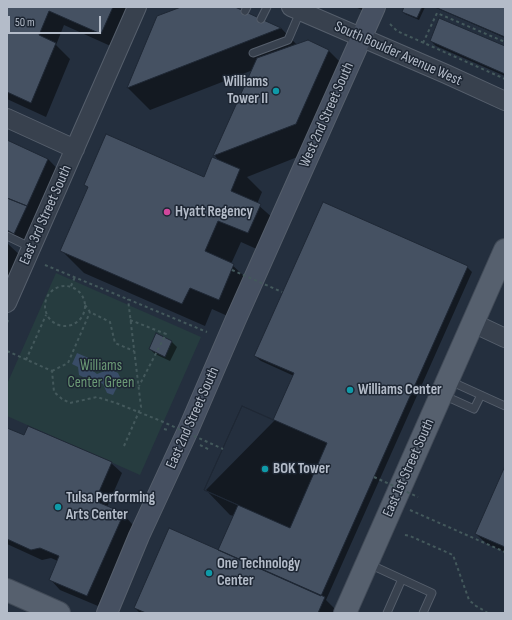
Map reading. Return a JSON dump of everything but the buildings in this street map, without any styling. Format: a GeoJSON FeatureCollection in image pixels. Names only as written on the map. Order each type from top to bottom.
{"type":"FeatureCollection","features":[{"type":"Feature","properties":{"kind":"main road","name":"West 2nd Street South"},"geometry":{"type":"LineString","coordinates":[[278,224],[375,7]]}},
{"type":"Feature","properties":{"kind":"main road","name":"East 2nd Street South"},"geometry":{"type":"LineString","coordinates":[[107,613],[139,536],[189,428],[278,224]]}},
{"type":"Feature","properties":{"kind":"main road","name":"East 1st Street South"},"geometry":{"type":"LineString","coordinates":[[345,613],[505,250]]}},
{"type":"Feature","properties":{"kind":"main road"},"geometry":{"type":"LineString","coordinates":[[7,590],[59,613]]}},
{"type":"Feature","properties":{"kind":"street","name":"East 3rd Street South"},"geometry":{"type":"LineString","coordinates":[[7,303],[138,7]]}},
{"type":"Feature","properties":{"kind":"street","name":"South Boulder Avenue West"},"geometry":{"type":"LineString","coordinates":[[296,9],[505,101]]}},
{"type":"Feature","properties":{"kind":"street"},"geometry":{"type":"LineString","coordinates":[[7,118],[75,149]]}},
{"type":"Feature","properties":{"kind":"street"},"geometry":{"type":"LineString","coordinates":[[473,323],[505,338]]}},
{"type":"Feature","properties":{"kind":"lane"},"geometry":{"type":"LineString","coordinates":[[261,19],[267,7]]}},
{"type":"Feature","properties":{"kind":"lane"},"geometry":{"type":"LineString","coordinates":[[253,53],[288,40],[296,9]]}},
{"type":"Feature","properties":{"kind":"lane"},"geometry":{"type":"LineString","coordinates":[[7,236],[31,248]]}},
{"type":"Feature","properties":{"kind":"lane"},"geometry":{"type":"LineString","coordinates":[[445,388],[474,409],[481,395]]}},
{"type":"Feature","properties":{"kind":"lane"},"geometry":{"type":"LineString","coordinates":[[445,388],[481,395],[505,406]]}},
{"type":"Feature","properties":{"kind":"lane"},"geometry":{"type":"LineString","coordinates":[[367,563],[432,593],[423,613]]}},
{"type":"Feature","properties":{"kind":"lane"},"geometry":{"type":"LineString","coordinates":[[387,613],[402,579]]}},
{"type":"Feature","properties":{"kind":"path"},"geometry":{"type":"LineString","coordinates":[[423,43],[437,12],[505,42]]}},
{"type":"Feature","properties":{"kind":"path","name":"South Boulder Avenue West"},"geometry":{"type":"LineString","coordinates":[[390,24],[397,31],[505,79]]}},
{"type":"Feature","properties":{"kind":"path"},"geometry":{"type":"LineString","coordinates":[[45,265],[128,298],[207,332]]}},
{"type":"Feature","properties":{"kind":"path"},"geometry":{"type":"LineString","coordinates":[[232,270],[282,292]]}},
{"type":"Feature","properties":{"kind":"path"},"geometry":{"type":"LineString","coordinates":[[71,286],[75,277]]}},
{"type":"Feature","properties":{"kind":"path"},"geometry":{"type":"LineString","coordinates":[[86,305],[85,312],[81,318],[70,326],[56,324],[46,315],[45,301],[48,294],[58,287],[71,286],[81,294],[90,312],[110,322],[115,343],[134,351]]}},
{"type":"Feature","properties":{"kind":"path"},"geometry":{"type":"LineString","coordinates":[[124,446],[141,407],[128,298]]}},
{"type":"Feature","properties":{"kind":"path"},"geometry":{"type":"LineString","coordinates":[[7,351],[52,371],[68,363],[90,312]]}},
{"type":"Feature","properties":{"kind":"path"},"geometry":{"type":"LineString","coordinates":[[26,360],[46,315]]}},
{"type":"Feature","properties":{"kind":"path"},"geometry":{"type":"LineString","coordinates":[[130,320],[166,334],[138,388]]}},
{"type":"Feature","properties":{"kind":"path"},"geometry":{"type":"LineString","coordinates":[[52,371],[54,392],[70,403],[97,398],[139,412],[222,449]]}},
{"type":"Feature","properties":{"kind":"path"},"geometry":{"type":"LineString","coordinates":[[164,429],[168,430]]}},
{"type":"Feature","properties":{"kind":"path"},"geometry":{"type":"LineString","coordinates":[[200,445],[210,450]]}},
{"type":"Feature","properties":{"kind":"path"},"geometry":{"type":"LineString","coordinates":[[374,477],[418,497]]}},
{"type":"Feature","properties":{"kind":"path"},"geometry":{"type":"LineString","coordinates":[[410,510],[505,552]]}},
{"type":"Feature","properties":{"kind":"path"},"geometry":{"type":"LineString","coordinates":[[405,535],[453,555],[469,600],[488,613]]}},
{"type":"Feature","properties":{"kind":"green space","name":"Williams Center Green"},"geometry":{"type":"Polygon","coordinates":[[[56,273],[201,337],[140,475],[7,416],[7,384],[56,273]]]}},
{"type":"Feature","properties":{"kind":"water"},"geometry":{"type":"Polygon","coordinates":[[[77,353],[91,359],[93,371],[97,374],[110,369],[118,373],[121,379],[113,395],[107,393],[103,384],[89,377],[79,375],[78,367],[72,364],[77,353]]]}},
{"type":"Feature","properties":{"kind":"place","name":"Williams Tower II"},"geometry":{"type":"Point","coordinates":[276,91]}},
{"type":"Feature","properties":{"kind":"place","name":"Hyatt Regency"},"geometry":{"type":"Point","coordinates":[167,212]}},
{"type":"Feature","properties":{"kind":"place","name":"Williams Center"},"geometry":{"type":"Point","coordinates":[350,390]}},
{"type":"Feature","properties":{"kind":"place","name":"BOK Tower"},"geometry":{"type":"Point","coordinates":[265,469]}},
{"type":"Feature","properties":{"kind":"place","name":"Tulsa Performing Arts Center"},"geometry":{"type":"Point","coordinates":[58,507]}},
{"type":"Feature","properties":{"kind":"place","name":"One Technology Center"},"geometry":{"type":"Point","coordinates":[209,573]}}]}
